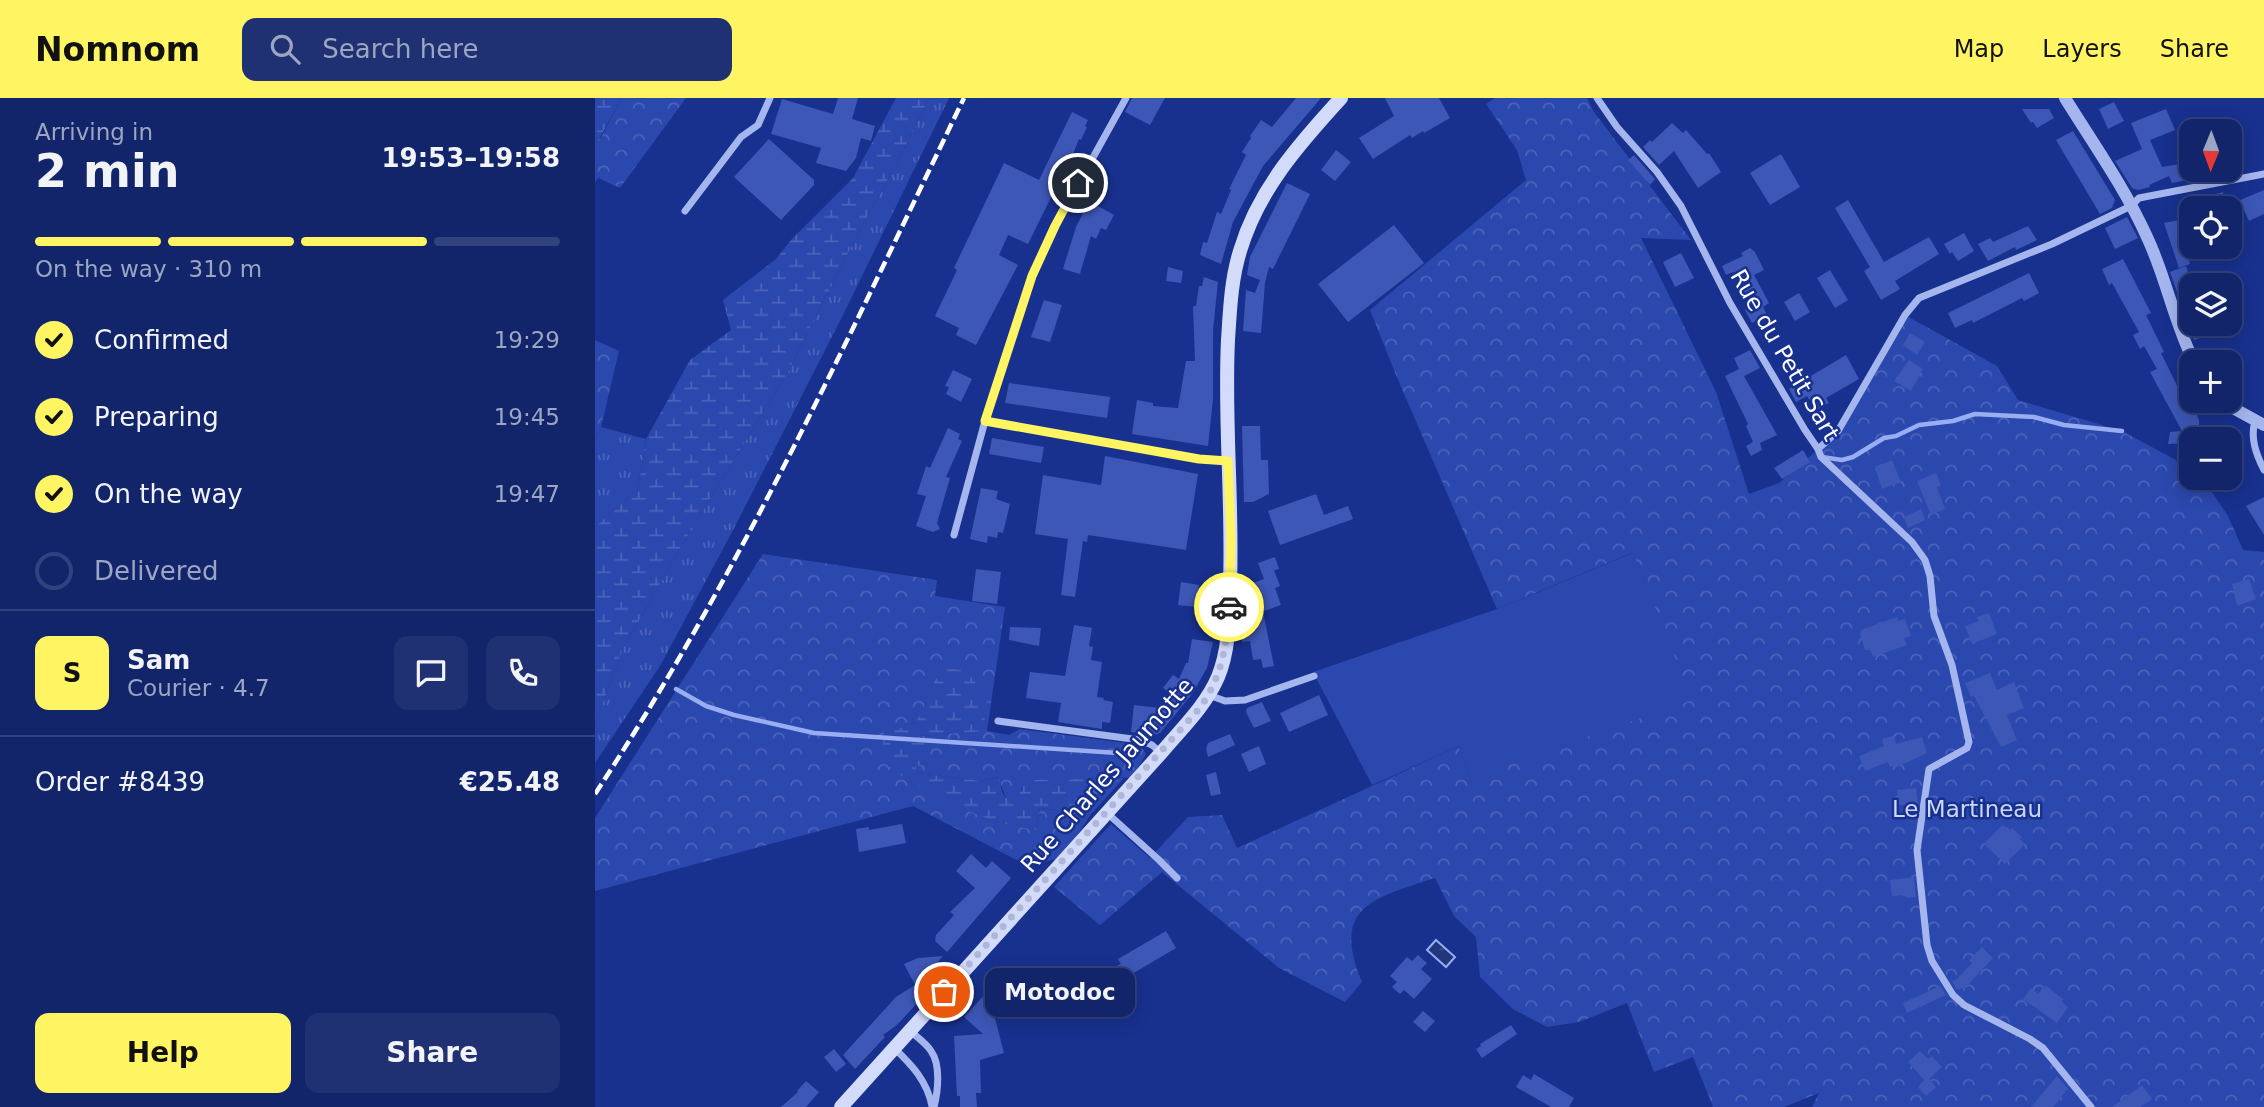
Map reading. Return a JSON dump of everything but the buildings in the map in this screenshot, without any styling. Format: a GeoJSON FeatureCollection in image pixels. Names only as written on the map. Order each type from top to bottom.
{"type":"FeatureCollection","features":[{"type":"Feature","properties":{"kind":"main road","name":"Rue Charles Jaumotte"},"geometry":{"type":"LineString","coordinates":[[841,1107],[1209,695],[1226,650],[1231,565],[1226,370],[1233,277],[1241,248],[1263,195],[1301,142],[1341,98]]}},
{"type":"Feature","properties":{"kind":"street"},"geometry":{"type":"LineString","coordinates":[[685,211],[741,137],[758,125],[770,98]]}},
{"type":"Feature","properties":{"kind":"street"},"geometry":{"type":"LineString","coordinates":[[954,535],[985,421],[1032,276],[1055,226],[1126,98]]}},
{"type":"Feature","properties":{"kind":"street","name":"Rue du Petit Sart"},"geometry":{"type":"LineString","coordinates":[[1597,98],[1681,206],[1741,323],[1821,457],[1912,542],[1925,559],[1930,576],[1934,616],[1952,665],[1969,735],[1967,748],[1929,769],[1917,850],[1927,945],[1932,961],[1953,995],[1964,1005],[2043,1048],[2091,1107]]}},
{"type":"Feature","properties":{"kind":"street"},"geometry":{"type":"LineString","coordinates":[[2065,98],[2148,238],[2189,350]]}},
{"type":"Feature","properties":{"kind":"street"},"geometry":{"type":"LineString","coordinates":[[1818,449],[1838,431],[1905,315],[1919,298],[2052,244],[2131,206],[2139,198],[2264,174]]}},
{"type":"Feature","properties":{"kind":"street"},"geometry":{"type":"LineString","coordinates":[[2242,413],[2260,423],[2252,430],[2253,443],[2264,470]]}},
{"type":"Feature","properties":{"kind":"street"},"geometry":{"type":"LineString","coordinates":[[985,421],[1199,459],[1228,461]]}},
{"type":"Feature","properties":{"kind":"street"},"geometry":{"type":"LineString","coordinates":[[1209,695],[1225,701],[1245,700],[1314,676]]}},
{"type":"Feature","properties":{"kind":"street"},"geometry":{"type":"LineString","coordinates":[[998,721],[1140,740],[1152,745],[1160,753]]}},
{"type":"Feature","properties":{"kind":"street"},"geometry":{"type":"LineString","coordinates":[[1106,813],[1177,878]]}},
{"type":"Feature","properties":{"kind":"street"},"geometry":{"type":"LineString","coordinates":[[910,1030],[932,1051],[936,1060],[933,1107]]}},
{"type":"Feature","properties":{"kind":"street"},"geometry":{"type":"LineString","coordinates":[[894,1048],[918,1072],[933,1107]]}},
{"type":"Feature","properties":{"kind":"green space"},"geometry":{"type":"Polygon","coordinates":[[[595,98],[621,98],[600,138],[595,140],[595,98]]]}},
{"type":"Feature","properties":{"kind":"green space"},"geometry":{"type":"Polygon","coordinates":[[[621,98],[686,98],[620,188],[598,178],[595,183],[595,140],[601,138],[621,98]]]}},
{"type":"Feature","properties":{"kind":"green space"},"geometry":{"type":"Polygon","coordinates":[[[896,98],[929,98],[789,370],[683,543],[623,649],[595,724],[595,527],[638,489],[646,439],[690,360],[731,330],[723,300],[776,259],[791,240],[853,178],[896,98]]]}},
{"type":"Feature","properties":{"kind":"green space"},"geometry":{"type":"Polygon","coordinates":[[[929,98],[949,98],[843,315],[660,666],[595,763],[595,724],[623,649],[683,543],[789,370],[929,98]]]}},
{"type":"Feature","properties":{"kind":"green space","name":"Le Martineau"},"geometry":{"type":"Polygon","coordinates":[[[1495,98],[1587,98],[1594,112],[1691,240],[1641,238],[1716,392],[1749,494],[1779,483],[1829,440],[1905,315],[1997,366],[2018,400],[2122,431],[2174,459],[2179,463],[2179,490],[2210,490],[2228,516],[2243,550],[2264,552],[2264,1107],[1812,1107],[1819,1093],[1784,1107],[1713,1107],[1693,1057],[1654,1072],[1627,1003],[1579,1022],[1547,1027],[1513,1009],[1480,977],[1476,937],[1454,916],[1435,878],[1377,900],[1364,909],[1355,921],[1351,936],[1353,957],[1362,982],[1345,1002],[1279,968],[1162,872],[1100,925],[1054,887],[1111,824],[1150,858],[1188,817],[1222,815],[1237,848],[1459,746],[1469,777],[1632,553],[1497,609],[1370,310],[1526,180],[1517,150],[1486,104],[1495,98]]]}},
{"type":"Feature","properties":{"kind":"green space"},"geometry":{"type":"Polygon","coordinates":[[[595,340],[619,351],[601,427],[595,440],[595,340]]]}},
{"type":"Feature","properties":{"kind":"green space"},"geometry":{"type":"Polygon","coordinates":[[[601,427],[646,439],[638,489],[595,527],[595,440],[601,427]]]}},
{"type":"Feature","properties":{"kind":"green space"},"geometry":{"type":"Polygon","coordinates":[[[1633,553],[1692,700],[1469,778],[1459,746],[1372,785],[1313,672],[1497,609],[1633,553]]]}},
{"type":"Feature","properties":{"kind":"green space"},"geometry":{"type":"Polygon","coordinates":[[[763,554],[937,580],[935,596],[1005,607],[987,731],[1009,735],[1020,729],[1140,745],[1146,754],[1132,778],[1090,779],[1022,788],[1019,796],[1012,800],[1006,798],[998,777],[980,781],[918,773],[914,766],[928,763],[928,753],[919,736],[983,730],[975,680],[933,683],[920,718],[905,729],[889,768],[943,798],[998,822],[1036,830],[1040,808],[1091,814],[1076,837],[1056,859],[1028,866],[913,806],[595,891],[595,818],[763,554]]]}},
{"type":"Feature","properties":{"kind":"green space"},"geometry":{"type":"Polygon","coordinates":[[[946,668],[962,670],[975,680],[978,694],[987,702],[983,731],[920,736],[928,753],[928,763],[915,766],[918,773],[980,781],[999,777],[1006,798],[1014,798],[1019,794],[1027,780],[1124,778],[1091,814],[1040,808],[1036,830],[971,812],[901,776],[889,768],[883,747],[884,730],[906,727],[918,719],[933,683],[946,668]]]}},
{"type":"Feature","properties":{"kind":"water"},"geometry":{"type":"Polygon","coordinates":[[[1436,940],[1455,957],[1446,967],[1427,950],[1436,940]]]}},
{"type":"Feature","properties":{"kind":"waterway"},"geometry":{"type":"LineString","coordinates":[[1822,457],[1842,460],[1853,457],[1884,438],[1896,436],[1919,425],[1953,421],[1975,414],[2034,417],[2064,425],[2122,431]]}},
{"type":"Feature","properties":{"kind":"waterway"},"geometry":{"type":"LineString","coordinates":[[676,689],[706,706],[734,715],[814,733],[1133,754]]}},
{"type":"Feature","properties":{"kind":"railway"},"geometry":{"type":"LineString","coordinates":[[595,794],[648,711],[745,539],[835,364],[964,98]]}},
{"type":"Feature","properties":{"kind":"way so far"},"geometry":{"type":"LineString","coordinates":[[944,992],[1199,709],[1218,676],[1226,650],[1229,607]]}},
{"type":"Feature","properties":{"kind":"place","name":"Motodoc"},"geometry":{"type":"Point","coordinates":[944,992]}},
{"type":"Feature","properties":{"kind":"route"},"geometry":{"type":"LineString","coordinates":[[1078,183],[1032,276],[985,421],[1199,459],[1228,461],[1231,542],[1229,607]]}}]}
